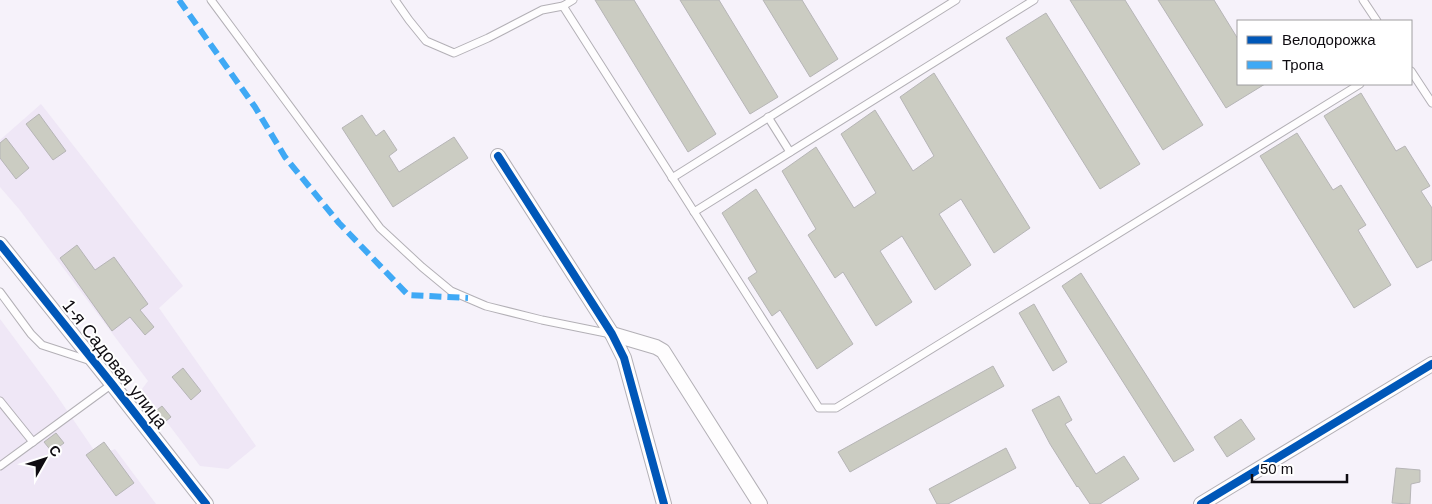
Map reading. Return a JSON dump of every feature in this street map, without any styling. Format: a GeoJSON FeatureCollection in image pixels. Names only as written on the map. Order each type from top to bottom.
{"type":"FeatureCollection","features":[{"type":"Feature","properties":{"kind":"street"},"geometry":{"type":"LineString","coordinates":[[498,156],[612,334],[624,358],[664,504]]}},
{"type":"Feature","properties":{"kind":"street","name":"1-я Садовая улица"},"geometry":{"type":"LineString","coordinates":[[0,244],[206,504]]}},
{"type":"Feature","properties":{"kind":"street"},"geometry":{"type":"LineString","coordinates":[[612,334],[656,347],[662,351],[760,504]]}},
{"type":"Feature","properties":{"kind":"street"},"geometry":{"type":"LineString","coordinates":[[1201,504],[1432,364]]}},
{"type":"Feature","properties":{"kind":"lane"},"geometry":{"type":"LineString","coordinates":[[211,0],[380,228],[451,291],[486,306],[542,320],[612,334]]}},
{"type":"Feature","properties":{"kind":"lane"},"geometry":{"type":"LineString","coordinates":[[396,0],[426,41],[454,53],[542,10],[564,6],[574,0]]}},
{"type":"Feature","properties":{"kind":"lane"},"geometry":{"type":"LineString","coordinates":[[672,178],[956,0]]}},
{"type":"Feature","properties":{"kind":"lane"},"geometry":{"type":"LineString","coordinates":[[694,212],[1034,0]]}},
{"type":"Feature","properties":{"kind":"lane"},"geometry":{"type":"LineString","coordinates":[[1363,0],[1376,20]]}},
{"type":"Feature","properties":{"kind":"lane"},"geometry":{"type":"LineString","coordinates":[[564,6],[819,408],[836,408],[1358,85]]}},
{"type":"Feature","properties":{"kind":"lane"},"geometry":{"type":"LineString","coordinates":[[1412,73],[1432,103]]}},
{"type":"Feature","properties":{"kind":"lane"},"geometry":{"type":"LineString","coordinates":[[768,117],[790,152]]}},
{"type":"Feature","properties":{"kind":"lane"},"geometry":{"type":"LineString","coordinates":[[0,292],[30,334],[42,345],[95,362]]}},
{"type":"Feature","properties":{"kind":"lane"},"geometry":{"type":"LineString","coordinates":[[0,466],[112,384]]}},
{"type":"Feature","properties":{"kind":"lane"},"geometry":{"type":"LineString","coordinates":[[0,400],[33,442]]}},
{"type":"Feature","properties":{"kind":"shaded area"},"geometry":{"type":"Polygon","coordinates":[[[41,104],[183,286],[159,308],[256,446],[228,469],[200,466],[142,389],[148,381],[19,209],[0,187],[0,140],[41,104]]]}},
{"type":"Feature","properties":{"kind":"shaded area"},"geometry":{"type":"Polygon","coordinates":[[[0,319],[55,393],[98,456],[115,449],[156,504],[0,504],[0,319]]]}},
{"type":"Feature","properties":{"kind":"building"},"geometry":{"type":"Polygon","coordinates":[[[595,0],[634,0],[716,134],[688,152],[595,0]]]}},
{"type":"Feature","properties":{"kind":"building"},"geometry":{"type":"Polygon","coordinates":[[[680,0],[719,0],[778,97],[750,114],[680,0]]]}},
{"type":"Feature","properties":{"kind":"building"},"geometry":{"type":"Polygon","coordinates":[[[763,0],[802,0],[838,59],[810,77],[763,0]]]}},
{"type":"Feature","properties":{"kind":"building"},"geometry":{"type":"Polygon","coordinates":[[[1070,0],[1125,0],[1203,125],[1163,150],[1070,0]]]}},
{"type":"Feature","properties":{"kind":"building"},"geometry":{"type":"Polygon","coordinates":[[[1158,0],[1214,0],[1237,37],[1237,85],[1263,85],[1226,108],[1158,0]]]}},
{"type":"Feature","properties":{"kind":"building"},"geometry":{"type":"Polygon","coordinates":[[[1046,13],[1140,164],[1100,189],[1006,38],[1046,13]]]}},
{"type":"Feature","properties":{"kind":"building"},"geometry":{"type":"Polygon","coordinates":[[[934,73],[1030,228],[994,253],[961,199],[939,214],[971,265],[935,290],[902,236],[880,251],[912,302],[876,326],[843,272],[835,278],[808,235],[816,229],[782,171],[816,147],[854,208],[876,193],[841,134],[875,110],[913,171],[934,156],[900,97],[934,73]]]}},
{"type":"Feature","properties":{"kind":"building"},"geometry":{"type":"Polygon","coordinates":[[[1361,93],[1396,151],[1405,146],[1430,186],[1421,191],[1432,208],[1432,260],[1417,268],[1324,116],[1361,93]]]}},
{"type":"Feature","properties":{"kind":"building"},"geometry":{"type":"Polygon","coordinates":[[[39,114],[66,151],[53,160],[26,124],[39,114]]]}},
{"type":"Feature","properties":{"kind":"building"},"geometry":{"type":"Polygon","coordinates":[[[362,115],[376,136],[384,130],[397,150],[389,156],[399,172],[454,137],[468,158],[393,207],[342,128],[362,115]]]}},
{"type":"Feature","properties":{"kind":"building"},"geometry":{"type":"Polygon","coordinates":[[[1297,133],[1333,190],[1341,185],[1366,225],[1358,230],[1391,285],[1354,308],[1260,156],[1297,133]]]}},
{"type":"Feature","properties":{"kind":"building"},"geometry":{"type":"Polygon","coordinates":[[[6,138],[29,168],[16,179],[0,158],[0,143],[6,138]]]}},
{"type":"Feature","properties":{"kind":"building"},"geometry":{"type":"Polygon","coordinates":[[[756,189],[853,344],[817,369],[780,310],[772,316],[748,278],[757,272],[722,213],[756,189]]]}},
{"type":"Feature","properties":{"kind":"building"},"geometry":{"type":"Polygon","coordinates":[[[77,245],[95,270],[114,257],[148,304],[140,310],[154,327],[145,335],[130,317],[112,331],[60,258],[77,245]]]}},
{"type":"Feature","properties":{"kind":"building"},"geometry":{"type":"Polygon","coordinates":[[[1081,273],[1194,450],[1174,462],[1062,286],[1081,273]]]}},
{"type":"Feature","properties":{"kind":"building"},"geometry":{"type":"Polygon","coordinates":[[[1034,304],[1067,362],[1053,371],[1019,313],[1034,304]]]}},
{"type":"Feature","properties":{"kind":"building"},"geometry":{"type":"Polygon","coordinates":[[[993,366],[1004,386],[850,472],[838,452],[993,366]]]}},
{"type":"Feature","properties":{"kind":"building"},"geometry":{"type":"Polygon","coordinates":[[[183,368],[201,391],[191,400],[172,377],[183,368]]]}},
{"type":"Feature","properties":{"kind":"building"},"geometry":{"type":"Polygon","coordinates":[[[1059,396],[1072,420],[1065,424],[1096,474],[1124,456],[1139,479],[1100,504],[1090,504],[1077,487],[1050,444],[1032,410],[1059,396]]]}},
{"type":"Feature","properties":{"kind":"building"},"geometry":{"type":"Polygon","coordinates":[[[162,406],[171,417],[161,425],[152,414],[162,406]]]}},
{"type":"Feature","properties":{"kind":"building"},"geometry":{"type":"Polygon","coordinates":[[[1241,419],[1255,439],[1227,457],[1214,437],[1241,419]]]}},
{"type":"Feature","properties":{"kind":"building"},"geometry":{"type":"Polygon","coordinates":[[[56,433],[64,443],[52,452],[44,442],[56,433]]]}},
{"type":"Feature","properties":{"kind":"building"},"geometry":{"type":"Polygon","coordinates":[[[104,442],[134,483],[116,496],[86,455],[104,442]]]}},
{"type":"Feature","properties":{"kind":"building"},"geometry":{"type":"Polygon","coordinates":[[[1006,448],[1016,468],[948,504],[937,504],[929,489],[1006,448]]]}},
{"type":"Feature","properties":{"kind":"building"},"geometry":{"type":"Polygon","coordinates":[[[1396,468],[1420,470],[1420,482],[1411,484],[1410,504],[1392,503],[1396,468]]]}},
{"type":"Feature","properties":{"kind":"marked path"},"geometry":{"type":"LineString","coordinates":[[179,0],[255,107],[285,157],[339,223],[408,295],[468,298]]}},
{"type":"Feature","properties":{"kind":"cycle path"},"geometry":{"type":"LineString","coordinates":[[498,156],[612,334],[624,358],[664,504]]}},
{"type":"Feature","properties":{"kind":"cycle path"},"geometry":{"type":"LineString","coordinates":[[0,244],[206,504]]}},
{"type":"Feature","properties":{"kind":"cycle path"},"geometry":{"type":"LineString","coordinates":[[1201,504],[1432,364]]}}]}
